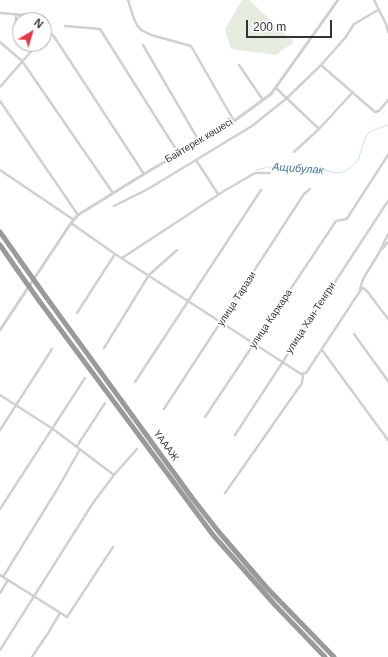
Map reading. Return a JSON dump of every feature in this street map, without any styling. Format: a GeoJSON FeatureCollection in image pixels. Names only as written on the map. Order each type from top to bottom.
{"type":"FeatureCollection","features":[{"type":"Feature","properties":{"kind":"highway","name":"ҮАААЖ"},"geometry":{"type":"LineString","coordinates":[[0,232],[193,499],[218,531],[272,593],[334,657]]}},
{"type":"Feature","properties":{"kind":"highway","name":"ҮАААЖ"},"geometry":{"type":"LineString","coordinates":[[0,245],[40,302],[214,535],[275,605],[325,657]]}},
{"type":"Feature","properties":{"kind":"street"},"geometry":{"type":"LineString","coordinates":[[128,0],[136,24],[141,30],[151,35],[191,46],[234,121]]}},
{"type":"Feature","properties":{"kind":"street","name":"Бәйтерек көшесі"},"geometry":{"type":"LineString","coordinates":[[0,330],[43,264],[78,215],[234,121],[262,100],[276,88],[338,0]]}},
{"type":"Feature","properties":{"kind":"street"},"geometry":{"type":"LineString","coordinates":[[374,0],[378,10],[387,24],[388,32]]}},
{"type":"Feature","properties":{"kind":"street"},"geometry":{"type":"LineString","coordinates":[[114,206],[148,189],[252,126],[287,98],[321,65],[345,38],[354,24],[378,10]]}},
{"type":"Feature","properties":{"kind":"street"},"geometry":{"type":"LineString","coordinates":[[0,13],[12,14]]}},
{"type":"Feature","properties":{"kind":"street"},"geometry":{"type":"LineString","coordinates":[[65,26],[100,29],[179,154]]}},
{"type":"Feature","properties":{"kind":"street"},"geometry":{"type":"LineString","coordinates":[[52,35],[144,174]]}},
{"type":"Feature","properties":{"kind":"street"},"geometry":{"type":"LineString","coordinates":[[0,42],[22,61],[113,194]]}},
{"type":"Feature","properties":{"kind":"street"},"geometry":{"type":"LineString","coordinates":[[143,46],[199,141]]}},
{"type":"Feature","properties":{"kind":"street"},"geometry":{"type":"LineString","coordinates":[[0,88],[29,52]]}},
{"type":"Feature","properties":{"kind":"street"},"geometry":{"type":"LineString","coordinates":[[239,65],[262,100]]}},
{"type":"Feature","properties":{"kind":"street"},"geometry":{"type":"LineString","coordinates":[[321,65],[375,112],[379,110],[388,100]]}},
{"type":"Feature","properties":{"kind":"street"},"geometry":{"type":"LineString","coordinates":[[276,88],[319,128]]}},
{"type":"Feature","properties":{"kind":"street"},"geometry":{"type":"LineString","coordinates":[[294,152],[353,92]]}},
{"type":"Feature","properties":{"kind":"street"},"geometry":{"type":"LineString","coordinates":[[0,101],[78,215]]}},
{"type":"Feature","properties":{"kind":"street","name":"улица Каркара"},"geometry":{"type":"LineString","coordinates":[[205,417],[336,221],[346,219],[348,217],[388,155]]}},
{"type":"Feature","properties":{"kind":"street"},"geometry":{"type":"LineString","coordinates":[[196,160],[218,194]]}},
{"type":"Feature","properties":{"kind":"street"},"geometry":{"type":"LineString","coordinates":[[0,170],[115,254],[254,345],[303,374]]}},
{"type":"Feature","properties":{"kind":"street"},"geometry":{"type":"LineString","coordinates":[[122,258],[218,194],[256,173],[270,173]]}},
{"type":"Feature","properties":{"kind":"street","name":"улица Тарази"},"geometry":{"type":"LineString","coordinates":[[164,410],[304,194],[310,189]]}},
{"type":"Feature","properties":{"kind":"street"},"geometry":{"type":"LineString","coordinates":[[135,382],[260,190]]}},
{"type":"Feature","properties":{"kind":"street","name":"улица Хан-Тенгри"},"geometry":{"type":"LineString","coordinates":[[235,434],[388,201]]}},
{"type":"Feature","properties":{"kind":"street"},"geometry":{"type":"LineString","coordinates":[[225,493],[302,382],[303,374],[306,373],[322,350],[360,290],[363,279],[379,253],[388,234]]}},
{"type":"Feature","properties":{"kind":"street"},"geometry":{"type":"LineString","coordinates":[[379,253],[388,242]]}},
{"type":"Feature","properties":{"kind":"street"},"geometry":{"type":"LineString","coordinates":[[104,348],[149,276],[177,250]]}},
{"type":"Feature","properties":{"kind":"street"},"geometry":{"type":"LineString","coordinates":[[76,312],[115,254]]}},
{"type":"Feature","properties":{"kind":"street"},"geometry":{"type":"LineString","coordinates":[[360,290],[363,288],[367,290],[388,319]]}},
{"type":"Feature","properties":{"kind":"street"},"geometry":{"type":"LineString","coordinates":[[354,334],[388,381]]}},
{"type":"Feature","properties":{"kind":"street"},"geometry":{"type":"LineString","coordinates":[[0,430],[52,349]]}},
{"type":"Feature","properties":{"kind":"street"},"geometry":{"type":"LineString","coordinates":[[322,350],[388,440]]}},
{"type":"Feature","properties":{"kind":"street"},"geometry":{"type":"LineString","coordinates":[[0,509],[85,378]]}},
{"type":"Feature","properties":{"kind":"street"},"geometry":{"type":"LineString","coordinates":[[0,395],[53,429],[114,475]]}},
{"type":"Feature","properties":{"kind":"street"},"geometry":{"type":"LineString","coordinates":[[77,446],[106,403]]}},
{"type":"Feature","properties":{"kind":"street"},"geometry":{"type":"LineString","coordinates":[[4,578],[80,449]]}},
{"type":"Feature","properties":{"kind":"street"},"geometry":{"type":"LineString","coordinates":[[0,650],[93,503],[114,475],[138,449]]}},
{"type":"Feature","properties":{"kind":"street"},"geometry":{"type":"LineString","coordinates":[[0,575],[35,596],[67,618],[113,547]]}},
{"type":"Feature","properties":{"kind":"street"},"geometry":{"type":"LineString","coordinates":[[0,593],[8,580]]}},
{"type":"Feature","properties":{"kind":"street"},"geometry":{"type":"LineString","coordinates":[[32,657],[60,613]]}},
{"type":"Feature","properties":{"kind":"shaded area"},"geometry":{"type":"Polygon","coordinates":[[[242,0],[249,0],[294,42],[276,55],[231,49],[225,29],[242,0]]]}},
{"type":"Feature","properties":{"kind":"waterway","name":"Ащибулак"},"geometry":{"type":"LineString","coordinates":[[256,170],[268,167],[286,167],[299,171],[311,168],[339,173],[346,171],[358,160],[366,136],[371,131],[388,125]]}}]}
